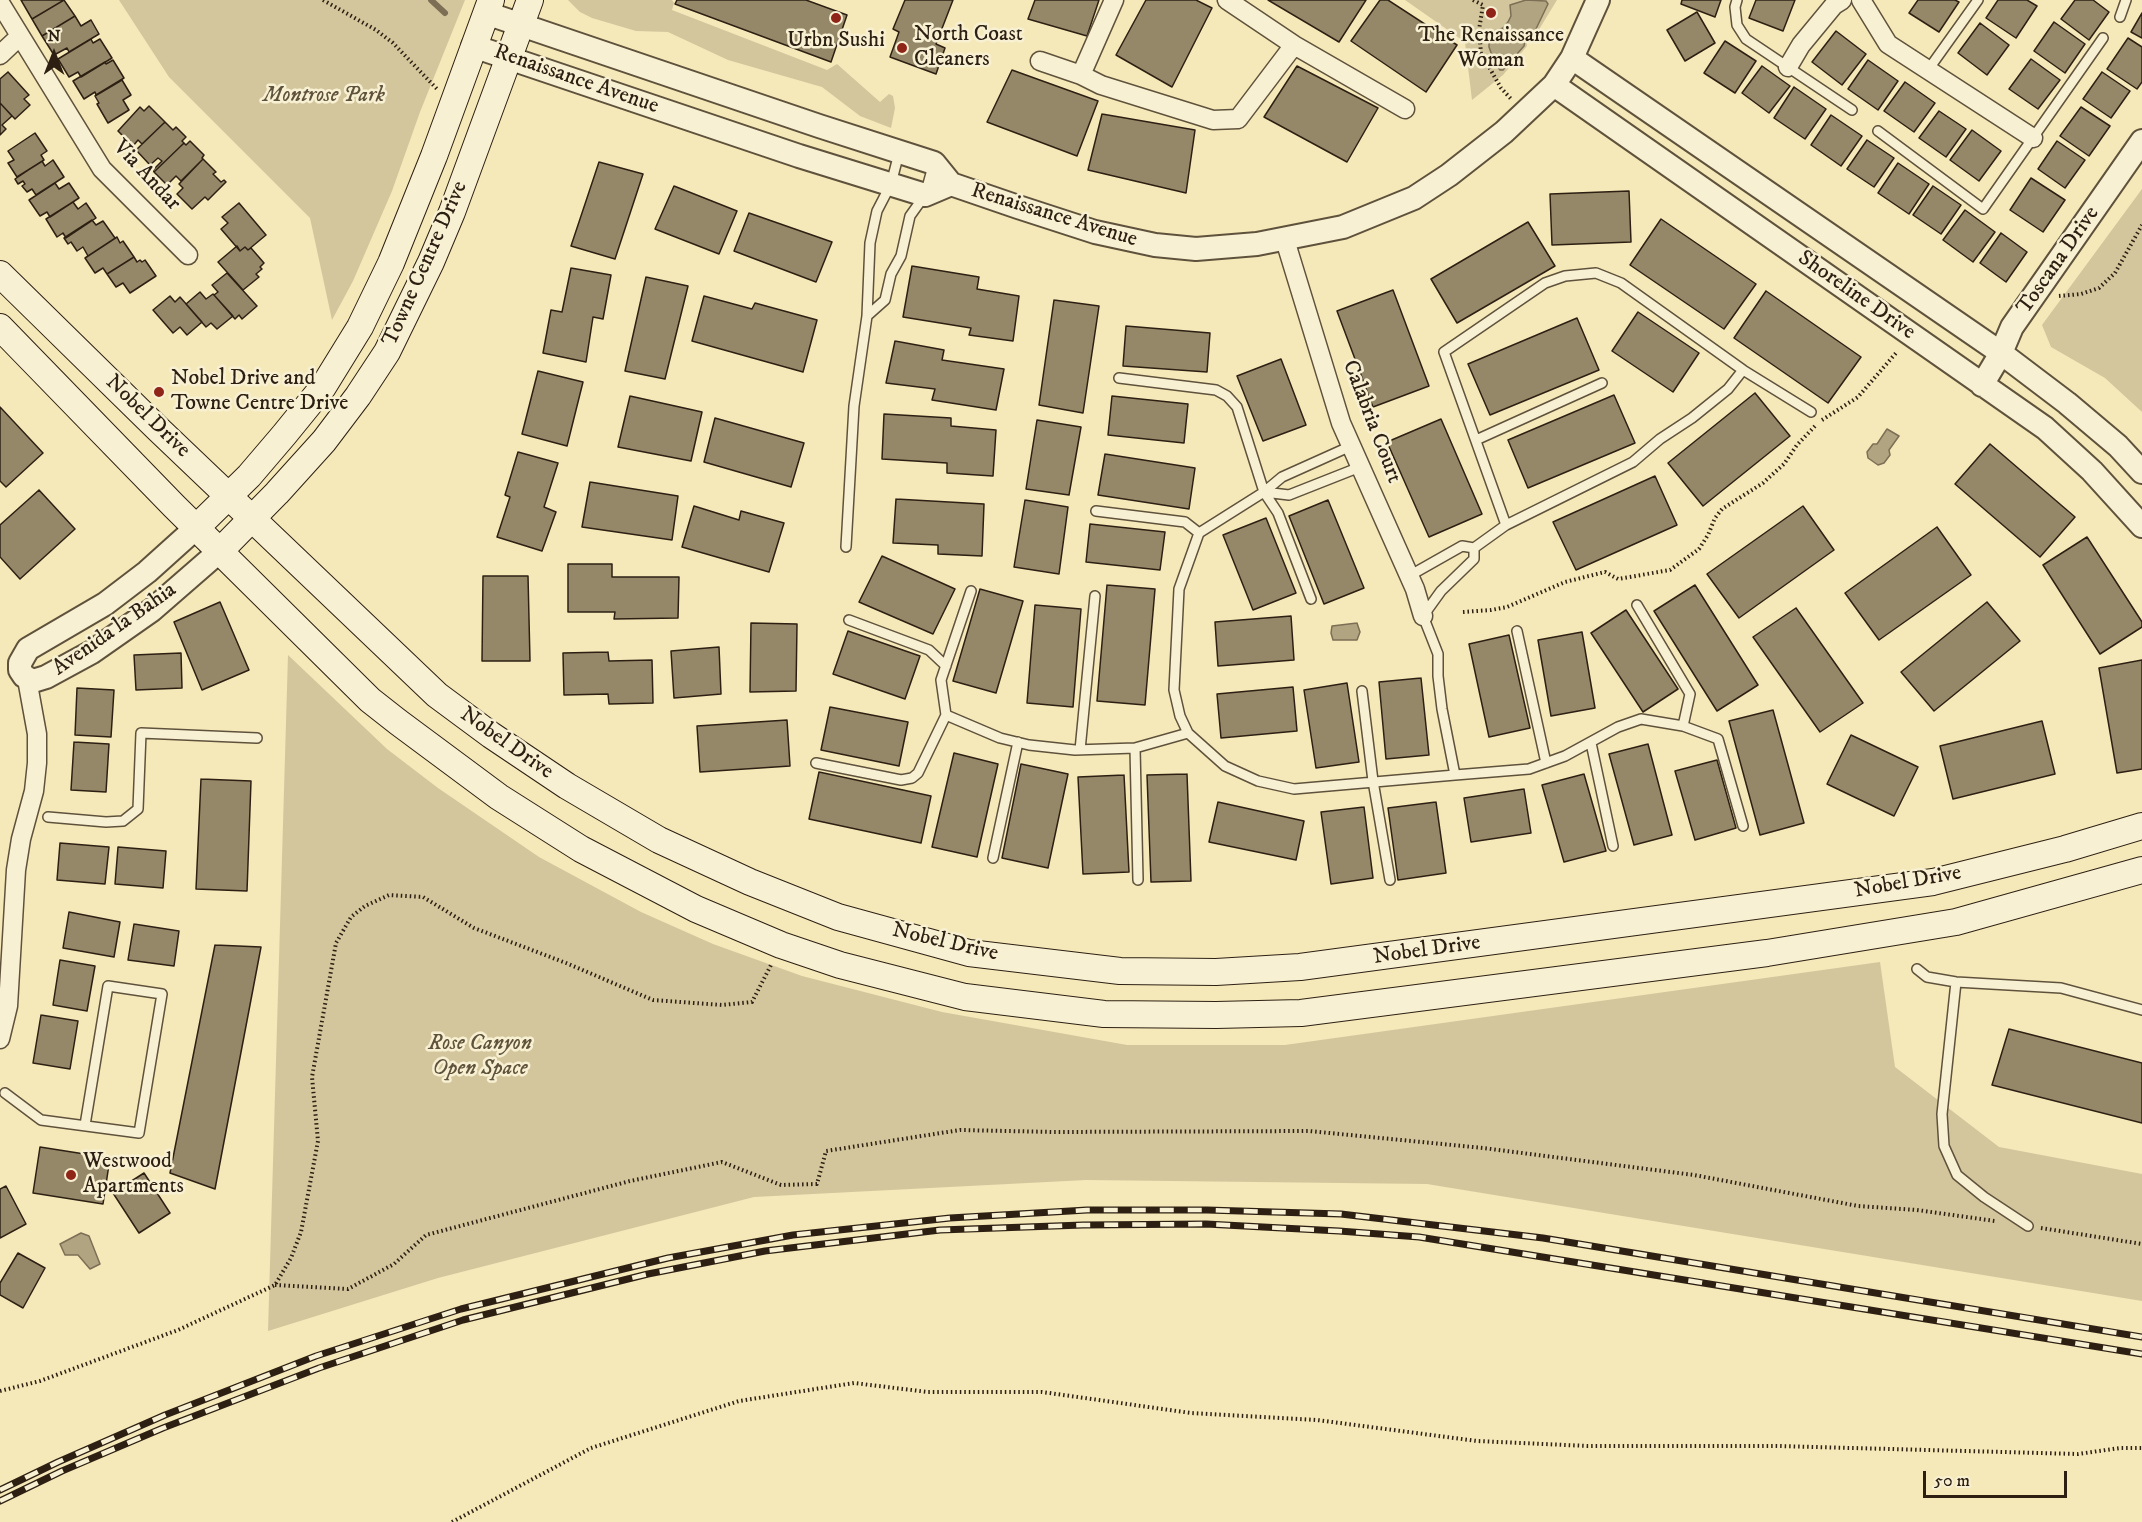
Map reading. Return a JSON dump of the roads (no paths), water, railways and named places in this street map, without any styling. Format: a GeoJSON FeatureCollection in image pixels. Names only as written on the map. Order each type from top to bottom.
{"type":"FeatureCollection","features":[{"type":"Feature","properties":{"kind":"main road","name":"Towne Centre Drive"},"geometry":{"type":"LineString","coordinates":[[220,550],[324,441],[387,352],[440,242],[530,0]]}},
{"type":"Feature","properties":{"kind":"main road","name":"Towne Centre Drive"},"geometry":{"type":"LineString","coordinates":[[197,527],[249,476],[323,387],[360,327],[395,252],[434,156],[489,7]]}},
{"type":"Feature","properties":{"kind":"main road","name":"Nobel Drive"},"geometry":{"type":"LineString","coordinates":[[0,274],[437,695],[491,735],[567,786],[659,840],[750,882],[838,917],[969,953],[1120,970],[1216,972],[1300,967],[1933,882],[2065,849],[2142,826]]}},
{"type":"Feature","properties":{"kind":"main road","name":"Nobel Drive"},"geometry":{"type":"LineString","coordinates":[[0,327],[370,700],[499,797],[580,849],[696,909],[782,945],[840,965],[965,997],[1104,1014],[1216,1016],[1301,1013],[1902,935],[2142,870]]}},
{"type":"Feature","properties":{"kind":"street"},"geometry":{"type":"LineString","coordinates":[[1081,75],[1113,0]]}},
{"type":"Feature","properties":{"kind":"street"},"geometry":{"type":"LineString","coordinates":[[1227,0],[1294,45],[1405,109]]}},
{"type":"Feature","properties":{"kind":"street","name":"Renaissance Avenue"},"geometry":{"type":"LineString","coordinates":[[489,7],[520,25],[934,163],[951,184],[1095,232],[1155,245],[1196,249],[1285,240],[1343,227],[1414,198],[1449,175],[1525,114],[1554,85],[1572,58],[1598,0]]}},
{"type":"Feature","properties":{"kind":"street"},"geometry":{"type":"LineString","coordinates":[[1788,67],[1801,45],[1834,4],[1842,0]]}},
{"type":"Feature","properties":{"kind":"street"},"geometry":{"type":"LineString","coordinates":[[1861,0],[1888,44],[2033,138]]}},
{"type":"Feature","properties":{"kind":"street","name":"Via Andar"},"geometry":{"type":"LineString","coordinates":[[0,3],[102,169],[188,255]]}},
{"type":"Feature","properties":{"kind":"street"},"geometry":{"type":"LineString","coordinates":[[0,55],[19,37]]}},
{"type":"Feature","properties":{"kind":"street"},"geometry":{"type":"LineString","coordinates":[[1040,61],[1081,75],[1101,85],[1213,120],[1241,125],[1294,45]]}},
{"type":"Feature","properties":{"kind":"street","name":"Renaissance Avenue"},"geometry":{"type":"LineString","coordinates":[[473,46],[806,159],[926,195],[951,184]]}},
{"type":"Feature","properties":{"kind":"street","name":"Shoreline Drive"},"geometry":{"type":"LineString","coordinates":[[1572,58],[2001,353],[2067,403],[2118,446],[2142,472]]}},
{"type":"Feature","properties":{"kind":"street","name":"Shoreline Drive"},"geometry":{"type":"LineString","coordinates":[[1554,85],[2045,428],[2092,471],[2142,526]]}},
{"type":"Feature","properties":{"kind":"street","name":"Toscana Drive"},"geometry":{"type":"LineString","coordinates":[[1982,385],[2001,353],[2012,327],[2142,141]]}},
{"type":"Feature","properties":{"kind":"street","name":"Calabria Court"},"geometry":{"type":"LineString","coordinates":[[1285,240],[1341,423],[1409,576],[1424,616]]}},
{"type":"Feature","properties":{"kind":"street","name":"Avenida la Bahia"},"geometry":{"type":"LineString","coordinates":[[197,527],[147,572],[105,604],[28,649],[20,663],[20,670],[27,679],[38,681],[92,652],[152,610],[220,550]]}},
{"type":"Feature","properties":{"kind":"street"},"geometry":{"type":"LineString","coordinates":[[0,1039],[8,1006],[16,870],[21,839],[34,791],[37,763],[37,734],[27,679]]}},
{"type":"Feature","properties":{"kind":"lane"},"geometry":{"type":"LineString","coordinates":[[1737,0],[1735,7],[1737,25],[1746,39],[1852,110]]}},
{"type":"Feature","properties":{"kind":"lane"},"geometry":{"type":"LineString","coordinates":[[1928,70],[1978,0]]}},
{"type":"Feature","properties":{"kind":"lane"},"geometry":{"type":"LineString","coordinates":[[2120,17],[2127,0]]}},
{"type":"Feature","properties":{"kind":"lane"},"geometry":{"type":"LineString","coordinates":[[1878,131],[1983,208],[2103,38]]}},
{"type":"Feature","properties":{"kind":"lane"},"geometry":{"type":"LineString","coordinates":[[846,547],[854,406],[867,316],[870,243],[877,211],[891,184],[900,151]]}},
{"type":"Feature","properties":{"kind":"lane"},"geometry":{"type":"LineString","coordinates":[[867,316],[885,300],[891,274],[901,256],[910,216],[926,195],[934,163]]}},
{"type":"Feature","properties":{"kind":"lane"},"geometry":{"type":"LineString","coordinates":[[1506,525],[1444,352],[1545,283],[1565,276],[1596,273],[1621,283],[1743,370],[1810,412]]}},
{"type":"Feature","properties":{"kind":"lane"},"geometry":{"type":"LineString","coordinates":[[1474,549],[1506,525],[1633,462],[1728,389],[1743,370]]}},
{"type":"Feature","properties":{"kind":"lane"},"geometry":{"type":"LineString","coordinates":[[1119,378],[1216,390],[1227,396],[1237,408],[1264,492],[1278,513],[1311,599]]}},
{"type":"Feature","properties":{"kind":"lane"},"geometry":{"type":"LineString","coordinates":[[1476,440],[1602,383]]}},
{"type":"Feature","properties":{"kind":"lane"},"geometry":{"type":"LineString","coordinates":[[1351,446],[1282,477],[1264,492],[1199,533],[1179,589],[1174,690],[1180,716],[1188,733],[1225,766],[1258,780],[1294,789],[1529,769],[1591,743],[1618,727],[1641,719],[1683,726],[1718,740],[1743,826]]}},
{"type":"Feature","properties":{"kind":"lane"},"geometry":{"type":"LineString","coordinates":[[1264,492],[1289,495],[1360,467]]}},
{"type":"Feature","properties":{"kind":"lane"},"geometry":{"type":"LineString","coordinates":[[1096,511],[1185,522],[1199,533]]}},
{"type":"Feature","properties":{"kind":"lane"},"geometry":{"type":"LineString","coordinates":[[1409,576],[1462,546],[1474,549]]}},
{"type":"Feature","properties":{"kind":"lane"},"geometry":{"type":"LineString","coordinates":[[1455,775],[1442,709],[1438,654],[1424,616],[1441,591],[1474,559],[1474,549]]}},
{"type":"Feature","properties":{"kind":"lane"},"geometry":{"type":"LineString","coordinates":[[816,763],[901,780],[912,778],[918,772],[946,715],[941,680],[970,591]]}},
{"type":"Feature","properties":{"kind":"lane"},"geometry":{"type":"LineString","coordinates":[[1080,750],[1095,596]]}},
{"type":"Feature","properties":{"kind":"lane"},"geometry":{"type":"LineString","coordinates":[[1637,605],[1690,694],[1683,726]]}},
{"type":"Feature","properties":{"kind":"lane"},"geometry":{"type":"LineString","coordinates":[[849,620],[929,650],[946,666]]}},
{"type":"Feature","properties":{"kind":"lane"},"geometry":{"type":"LineString","coordinates":[[1517,631],[1546,763]]}},
{"type":"Feature","properties":{"kind":"lane"},"geometry":{"type":"LineString","coordinates":[[1362,691],[1373,781],[1390,879]]}},
{"type":"Feature","properties":{"kind":"lane"},"geometry":{"type":"LineString","coordinates":[[946,715],[1000,738],[1080,750],[1135,748],[1188,733]]}},
{"type":"Feature","properties":{"kind":"lane"},"geometry":{"type":"LineString","coordinates":[[48,817],[106,822],[123,821],[138,808],[141,733],[257,738]]}},
{"type":"Feature","properties":{"kind":"lane"},"geometry":{"type":"LineString","coordinates":[[993,858],[1018,742]]}},
{"type":"Feature","properties":{"kind":"lane"},"geometry":{"type":"LineString","coordinates":[[1591,743],[1613,846]]}},
{"type":"Feature","properties":{"kind":"lane"},"geometry":{"type":"LineString","coordinates":[[1135,748],[1138,880]]}},
{"type":"Feature","properties":{"kind":"lane"},"geometry":{"type":"LineString","coordinates":[[1917,969],[1927,977],[1956,982],[2061,988],[2142,1010]]}},
{"type":"Feature","properties":{"kind":"lane"},"geometry":{"type":"LineString","coordinates":[[1956,982],[1942,1114],[1944,1146],[1957,1175],[1984,1197],[2028,1226]]}},
{"type":"Feature","properties":{"kind":"lane"},"geometry":{"type":"LineString","coordinates":[[5,1093],[41,1119],[85,1125],[139,1132],[162,994],[108,986],[85,1125]]}},
{"type":"Feature","properties":{"kind":"waterway"},"geometry":{"type":"LineString","coordinates":[[431,0],[445,13]]}},
{"type":"Feature","properties":{"kind":"railway"},"geometry":{"type":"LineString","coordinates":[[0,1490],[165,1415],[316,1356],[461,1309],[668,1258],[793,1235],[950,1218],[1087,1210],[1207,1210],[1341,1214],[1543,1238],[2142,1337]]}},
{"type":"Feature","properties":{"kind":"railway"},"geometry":{"type":"LineString","coordinates":[[0,1501],[62,1471],[163,1428],[319,1368],[463,1320],[648,1274],[765,1251],[940,1230],[1206,1224],[1419,1237],[2142,1354]]}},
{"type":"Feature","properties":{"kind":"place","name":"The Renaissance Woman"},"geometry":{"type":"Point","coordinates":[1491,13]}},
{"type":"Feature","properties":{"kind":"place","name":"Urbn Sushi"},"geometry":{"type":"Point","coordinates":[836,18]}},
{"type":"Feature","properties":{"kind":"place","name":"North Coast Cleaners"},"geometry":{"type":"Point","coordinates":[902,48]}},
{"type":"Feature","properties":{"kind":"place","name":"Nobel Drive and Towne Centre Drive"},"geometry":{"type":"Point","coordinates":[159,392]}},
{"type":"Feature","properties":{"kind":"place","name":"Westwood Apartments"},"geometry":{"type":"Point","coordinates":[71,1175]}},
{"type":"Feature","properties":{"kind":"park label","name":"Montrose Park"},"geometry":{"type":"Point","coordinates":[324,96]}},
{"type":"Feature","properties":{"kind":"park label","name":"Rose Canyon Open Space"},"geometry":{"type":"Point","coordinates":[480,1056]}}]}
